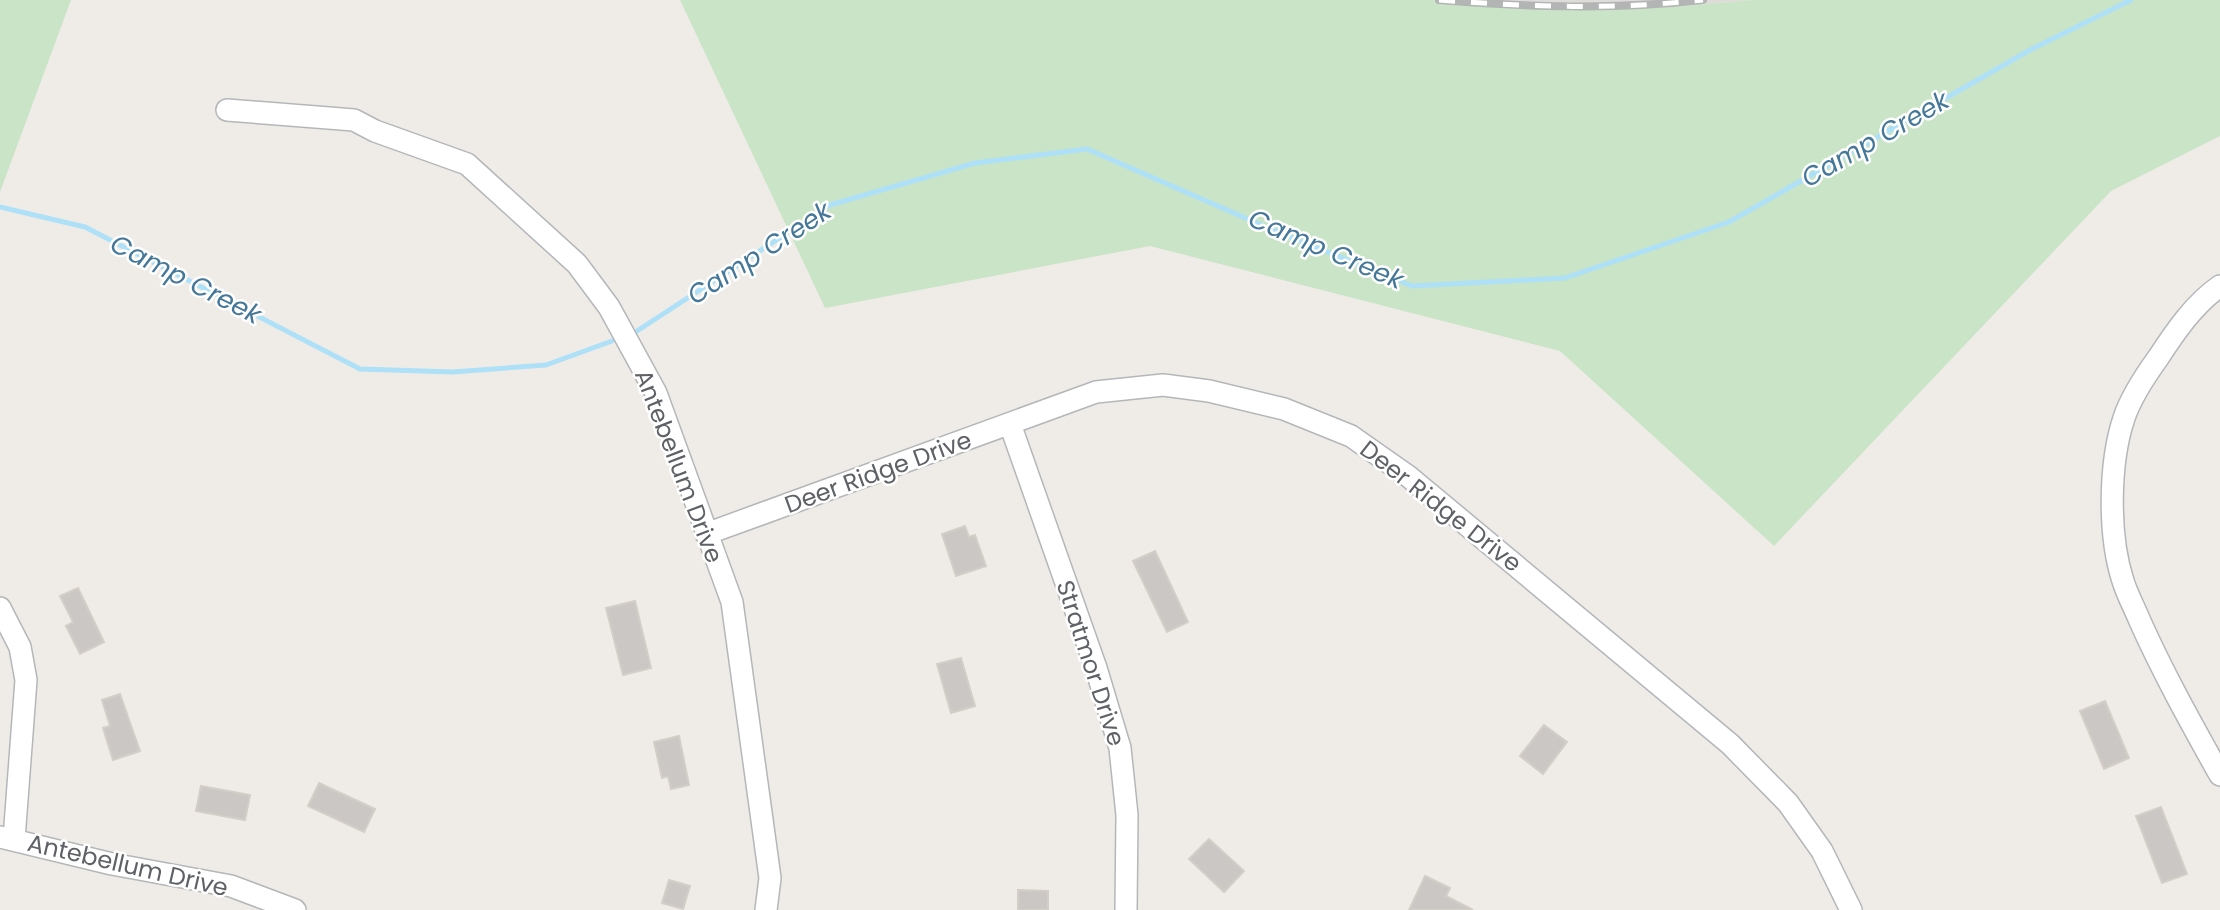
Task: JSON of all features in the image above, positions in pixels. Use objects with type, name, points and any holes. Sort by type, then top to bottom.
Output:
[{"type":"street","name":"Antebellum Drive","points":[[227,110],[354,120],[375,131],[467,164],[577,264],[609,307],[656,393],[732,602],[770,878],[766,910]]},
{"type":"street","points":[[2220,286],[2208,295],[2174,335],[2146,376],[2127,412],[2115,463],[2113,503],[2115,546],[2123,581],[2160,666],[2220,775]]},
{"type":"street","name":"Deer Ridge Drive","points":[[706,534],[1096,393],[1163,385],[1209,391],[1284,409],[1351,436],[1408,475],[1730,744],[1788,803],[1822,851],[1851,910]]},
{"type":"street","name":"Stratmor Drive","points":[[1010,424],[1096,668],[1120,748],[1127,815],[1126,910]]},
{"type":"street","points":[[0,608],[20,648],[26,680],[7,838]]},
{"type":"street","name":"Antebellum Drive","points":[[7,838],[112,864],[231,886],[295,910]]},
{"type":"shaded area","points":[[1453,0],[1754,0],[1658,8]]},
{"type":"green space","points":[[0,0],[71,0],[0,192]]},
{"type":"green space","points":[[680,0],[1453,0],[1658,8],[1754,0],[2220,0],[2220,136],[2111,191],[1774,546],[1560,351],[1150,246],[825,308]]},
{"type":"building","points":[[965,526],[969,537],[975,535],[986,566],[956,576],[942,534]]},
{"type":"building","points":[[1155,551],[1188,622],[1167,632],[1133,561]]},
{"type":"building","points":[[78,588],[104,642],[80,654],[66,626],[73,622],[60,596]]},
{"type":"building","points":[[635,601],[651,668],[623,675],[606,608]]},
{"type":"building","points":[[961,658],[975,706],[951,713],[937,664]]},
{"type":"building","points":[[120,694],[140,751],[113,760],[103,728],[110,726],[102,700]]},
{"type":"building","points":[[2105,701],[2129,758],[2104,769],[2080,711]]},
{"type":"building","points":[[1544,725],[1567,742],[1543,774],[1520,756]]},
{"type":"building","points":[[679,736],[689,785],[671,789],[668,776],[662,778],[654,742]]},
{"type":"building","points":[[319,783],[375,809],[364,832],[308,806]]},
{"type":"building","points":[[201,786],[250,795],[245,820],[196,811]]},
{"type":"building","points":[[2161,807],[2187,874],[2162,883],[2136,816]]},
{"type":"building","points":[[1209,839],[1244,871],[1224,892],[1189,859]]},
{"type":"building","points":[[1425,876],[1450,888],[1446,896],[1473,910],[1409,910]]},
{"type":"building","points":[[669,880],[690,886],[683,909],[662,903]]},
{"type":"building","points":[[1018,890],[1048,891],[1048,910],[1018,910]]},
{"type":"waterway","name":"Camp Creek","points":[[637,331],[830,205],[975,163],[1087,149],[1266,227],[1412,286],[1565,278],[1729,222],[2030,50],[2131,0]]},
{"type":"waterway","name":"Camp Creek","points":[[0,207],[85,227],[360,369],[453,372],[546,365],[612,341]]},
{"type":"railway","points":[[1439,0],[1571,6],[1703,0]]}]
